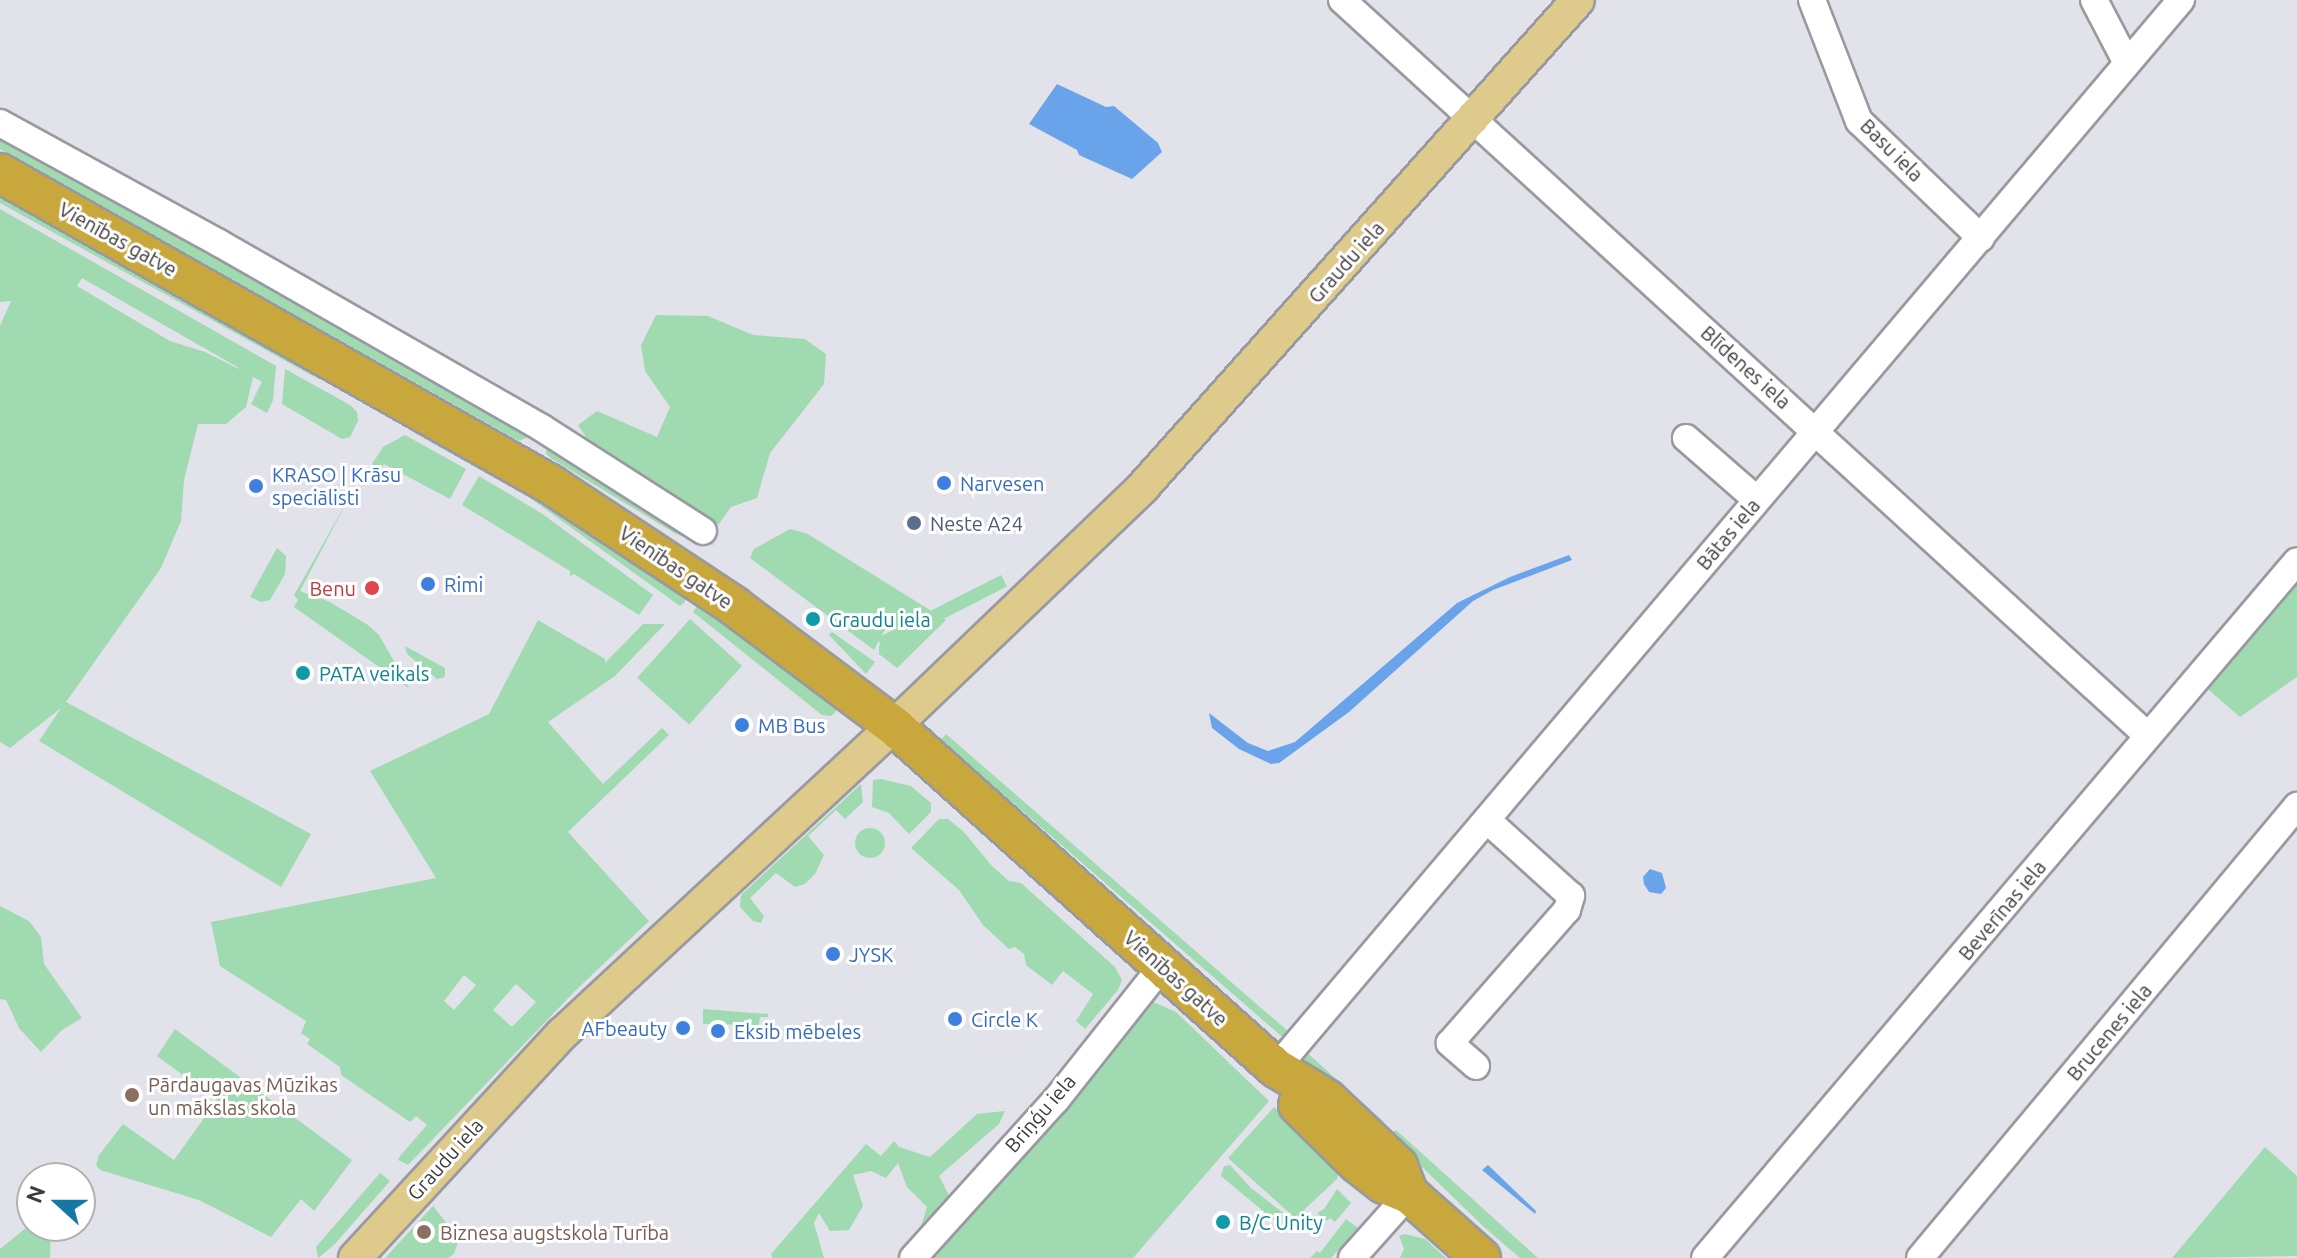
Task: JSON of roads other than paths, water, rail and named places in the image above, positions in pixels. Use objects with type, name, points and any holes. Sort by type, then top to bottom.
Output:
[{"type":"highway","name":"Vienības gatve","points":[[0,173],[521,467],[734,606],[894,726],[1276,1068],[1296,1102],[1357,1163],[1384,1184],[1409,1194],[1481,1258]]},
{"type":"main road","name":"Graudu iela","points":[[355,1258],[562,1034],[894,726],[1142,488],[1578,0]]},
{"type":"street","name":"Blīdenes iela","points":[[1342,0],[2148,736]]},
{"type":"street","name":"Basu iela","points":[[1812,0],[1859,121],[1981,238]]},
{"type":"street","points":[[2094,0],[2127,63]]},
{"type":"street","name":"Bātas iela","points":[[1276,1068],[2181,0]]},
{"type":"street","points":[[0,123],[219,243],[542,428],[703,531]]},
{"type":"street","points":[[521,467],[542,428]]},
{"type":"street","points":[[1686,438],[1756,499]]},
{"type":"street","name":"Beverīnas iela","points":[[1705,1258],[2297,561]]},
{"type":"street","name":"Brucenes iela","points":[[1920,1258],[2297,806]]},
{"type":"street","points":[[1476,1066],[1450,1043],[1567,910],[1571,896],[1487,820]]},
{"type":"street","name":"Briņģu iela","points":[[913,1258],[1056,1100],[1163,965]]},
{"type":"street","points":[[1352,1258],[1409,1194]]},
{"type":"water","points":[[1057,84],[1106,107],[1114,106],[1158,143],[1162,152],[1132,179],[1079,155],[1077,150],[1029,124]]},
{"type":"water","points":[[1569,555],[1572,560],[1493,590],[1473,601],[1349,712],[1279,763],[1271,764],[1239,749],[1212,728],[1209,713],[1248,743],[1268,751],[1295,742],[1457,603],[1510,577]]},
{"type":"water","points":[[1650,869],[1662,873],[1666,888],[1661,894],[1649,892],[1644,884],[1643,877]]},
{"type":"water","points":[[1488,1165],[1536,1211],[1535,1214],[1482,1170]]},
{"type":"place","name":"Narvesen","points":[[944,483]]},
{"type":"place","name":"KRASO | Krāsu speciālisti","points":[[256,486]]},
{"type":"place","name":"Neste A24","points":[[914,523]]},
{"type":"place","name":"Rimi","points":[[428,584]]},
{"type":"place","name":"Benu","points":[[372,588]]},
{"type":"place","name":"Graudu iela","points":[[813,619]]},
{"type":"place","name":"PATA veikals","points":[[303,673]]},
{"type":"place","name":"MB Bus","points":[[742,725]]},
{"type":"place","name":"JYSK","points":[[833,954]]},
{"type":"place","name":"Circle K","points":[[955,1019]]},
{"type":"place","name":"AFbeauty","points":[[683,1028]]},
{"type":"place","name":"Eksib mēbeles","points":[[718,1031]]},
{"type":"place","name":"Pārdaugavas Mūzikas un mākslas skola","points":[[132,1095]]},
{"type":"place","name":"B/C Unity","points":[[1223,1222]]},
{"type":"place","name":"Biznesa augstskola Turība","points":[[424,1232]]}]
